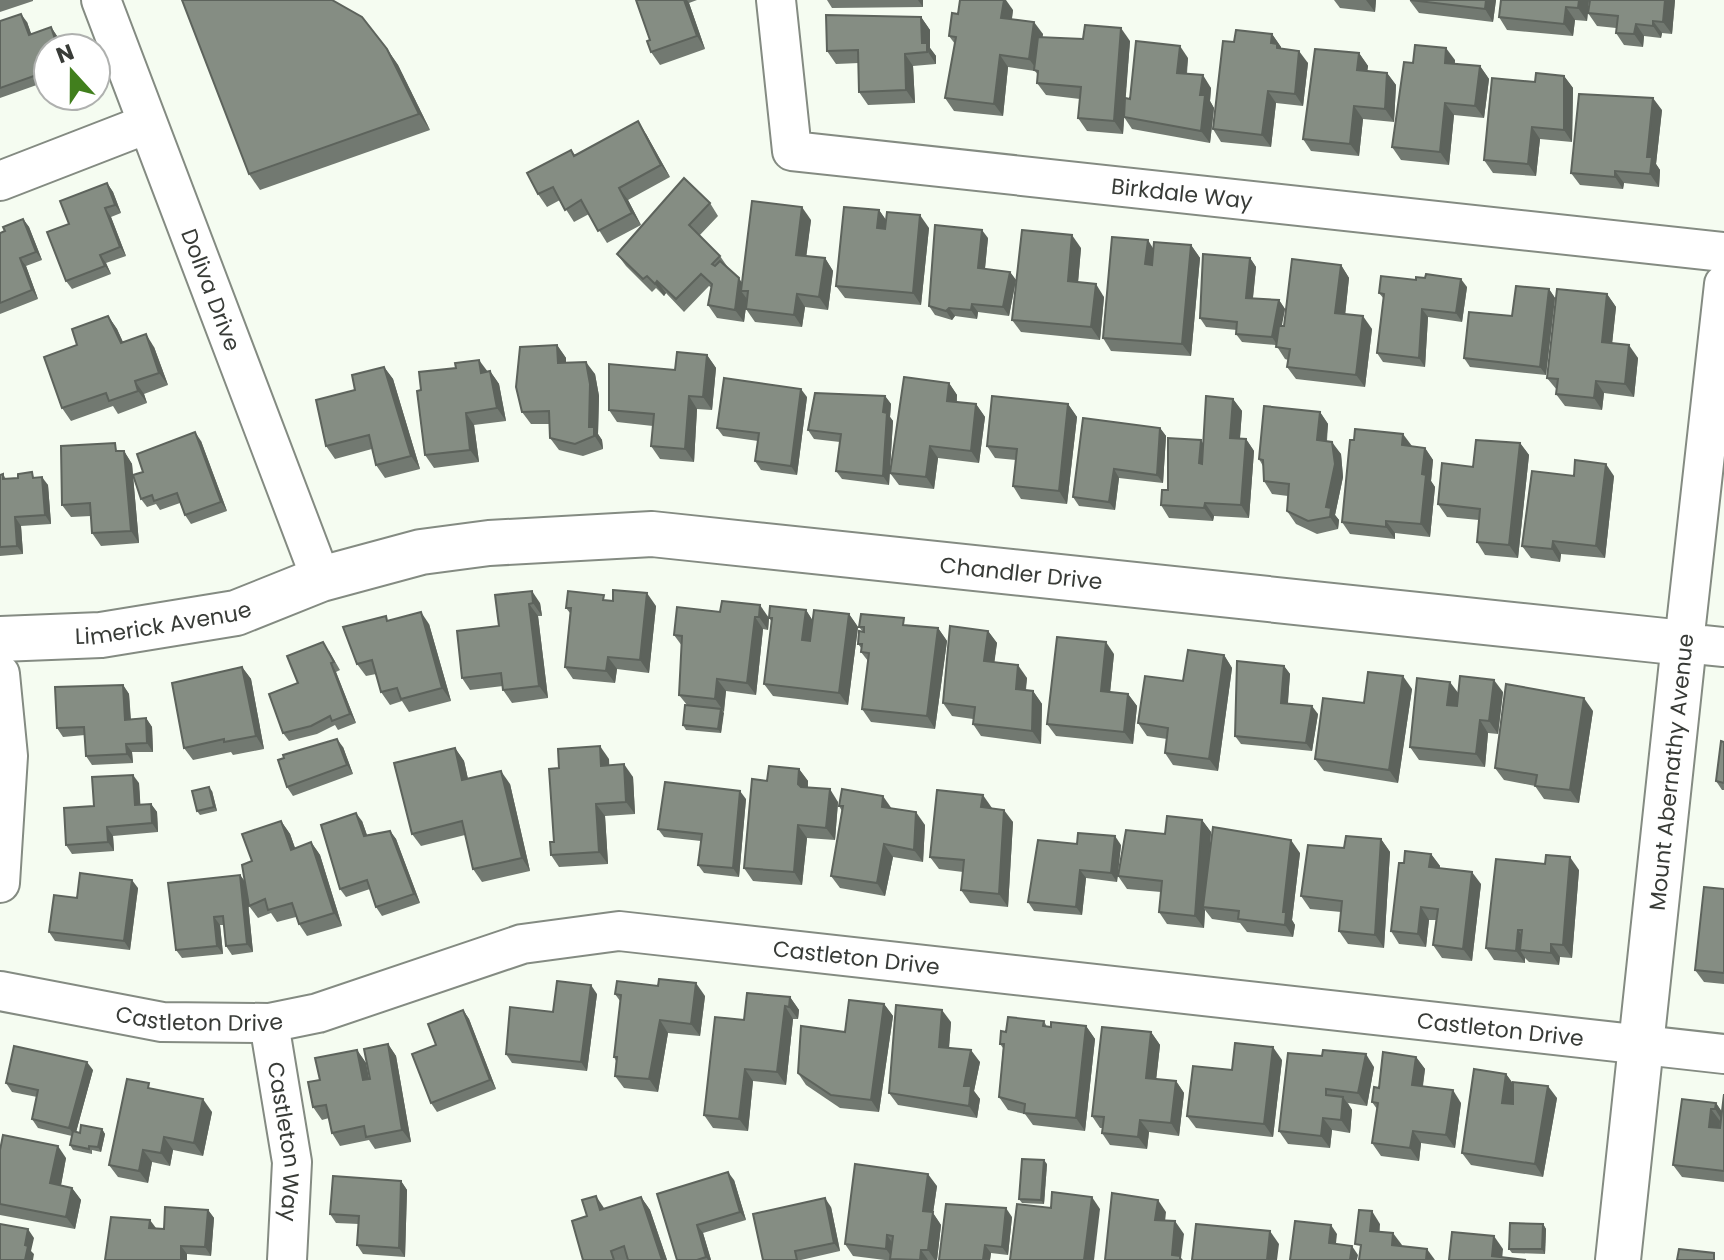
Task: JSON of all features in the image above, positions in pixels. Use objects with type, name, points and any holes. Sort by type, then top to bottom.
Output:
[{"type":"main road","name":"Chandler Drive","points":[[321,579],[421,552],[489,543],[652,534],[1704,645]]},
{"type":"main road","name":"Limerick Avenue","points":[[0,639],[101,635],[236,613],[321,579]]},
{"type":"main road","name":"Mount Abernathy Avenue","points":[[1618,1260],[1641,1045],[1704,645]]},
{"type":"street","name":"Doliva Drive","points":[[101,0],[321,579]]},
{"type":"street","name":"Birkdale Way","points":[[776,0],[792,151],[1724,252]]},
{"type":"street","points":[[0,181],[147,124]]},
{"type":"street","name":"Mount Abernathy Avenue","points":[[1704,645],[1724,284]]},
{"type":"street","points":[[0,674],[8,756],[0,883]]},
{"type":"street","name":"Castleton Drive","points":[[0,991],[162,1022],[269,1023],[318,1013],[522,944],[619,931],[1724,1054]]},
{"type":"street","name":"Castleton Way","points":[[269,1023],[292,1162],[287,1260]]},
{"type":"building","points":[[182,0],[332,0],[362,17],[387,49],[419,114],[249,174]]},
{"type":"building","points":[[636,0],[684,0],[697,36],[651,52]]},
{"type":"building","points":[[960,0],[1004,0],[1001,18],[1034,22],[1029,59],[1000,55],[994,104],[945,98],[956,37],[949,36],[952,13],[958,14]]},
{"type":"building","points":[[1410,0],[1486,0],[1485,9]]},
{"type":"building","points":[[1501,0],[1579,0],[1578,8],[1566,7],[1564,24],[1499,17]]},
{"type":"building","points":[[1590,0],[1665,0],[1663,22],[1653,21],[1653,26],[1636,24],[1634,34],[1616,33],[1618,16],[1588,13]]},
{"type":"building","points":[[21,14],[29,35],[32,34],[32,77],[0,88],[0,21]]},
{"type":"building","points":[[826,15],[921,17],[922,43],[927,43],[927,52],[905,54],[906,90],[859,92],[858,50],[827,51]]},
{"type":"building","points":[[1085,25],[1121,28],[1114,121],[1078,118],[1081,87],[1037,83],[1038,71],[1034,70],[1038,37],[1083,39]]},
{"type":"building","points":[[1236,30],[1272,34],[1271,43],[1277,44],[1277,48],[1299,51],[1295,94],[1268,91],[1262,135],[1213,129],[1223,41],[1234,42]]},
{"type":"building","points":[[1136,41],[1180,46],[1177,73],[1203,75],[1200,95],[1205,95],[1201,131],[1124,117],[1125,98],[1130,99]]},
{"type":"building","points":[[1415,45],[1446,48],[1445,63],[1480,66],[1475,106],[1445,103],[1440,152],[1392,147],[1404,62],[1413,63]]},
{"type":"building","points":[[1315,49],[1359,53],[1357,70],[1387,73],[1385,109],[1354,106],[1350,144],[1303,139]]},
{"type":"building","points":[[1536,73],[1564,76],[1564,130],[1532,127],[1528,164],[1484,160],[1492,78],[1535,82]]},
{"type":"building","points":[[1579,94],[1653,98],[1647,157],[1652,157],[1650,174],[1615,171],[1615,177],[1571,173]]},
{"type":"building","points":[[638,121],[661,165],[619,188],[632,213],[598,231],[581,200],[565,210],[553,187],[538,194],[527,173],[571,150],[574,156]]},
{"type":"building","points":[[684,178],[710,203],[689,225],[720,256],[712,264],[715,266],[720,261],[739,278],[735,310],[708,305],[712,284],[701,274],[676,299],[657,281],[655,284],[647,276],[643,279],[617,254]]},
{"type":"building","points":[[107,183],[115,205],[105,208],[120,247],[100,255],[105,266],[66,281],[47,232],[69,224],[60,201]]},
{"type":"building","points":[[752,201],[802,207],[796,255],[825,258],[819,297],[797,294],[794,315],[746,309],[748,291],[741,291]]},
{"type":"building","points":[[844,207],[879,210],[877,228],[885,229],[887,212],[920,215],[913,293],[836,286]]},
{"type":"building","points":[[23,219],[36,252],[20,258],[32,290],[0,303],[0,233],[5,231],[3,227]]},
{"type":"building","points":[[935,225],[982,230],[978,268],[1010,272],[1003,307],[972,304],[971,310],[949,308],[946,311],[929,306]]},
{"type":"building","points":[[1022,230],[1072,235],[1068,281],[1096,284],[1091,327],[1012,320]]},
{"type":"building","points":[[1112,237],[1148,240],[1145,264],[1152,265],[1154,242],[1191,245],[1182,344],[1103,338]]},
{"type":"building","points":[[1203,254],[1250,258],[1246,298],[1279,300],[1272,337],[1236,334],[1237,322],[1200,318]]},
{"type":"building","points":[[1292,259],[1341,265],[1335,313],[1363,316],[1356,375],[1287,367],[1290,349],[1276,347],[1279,326],[1284,326]]},
{"type":"building","points":[[1426,274],[1461,279],[1456,313],[1422,309],[1419,358],[1377,353],[1384,294],[1379,293],[1381,276],[1416,280],[1416,277],[1425,278]]},
{"type":"building","points":[[1516,286],[1549,289],[1540,367],[1464,358],[1469,312],[1512,316]]},
{"type":"building","points":[[1557,289],[1607,294],[1602,342],[1629,345],[1625,384],[1596,381],[1594,398],[1556,394],[1558,379],[1547,378]]},
{"type":"building","points":[[108,316],[121,343],[146,334],[159,373],[135,381],[138,391],[109,401],[106,393],[62,408],[44,357],[77,345],[72,329]]},
{"type":"building","points":[[557,345],[558,363],[586,362],[590,384],[589,427],[594,427],[594,436],[575,444],[550,438],[549,411],[522,412],[516,387],[520,347]]},
{"type":"building","points":[[677,352],[707,355],[703,397],[689,396],[685,449],[651,446],[654,414],[609,410],[609,364],[675,370]]},
{"type":"building","points":[[479,360],[481,373],[490,371],[497,408],[466,413],[470,450],[425,455],[417,391],[421,390],[419,372],[456,368],[455,363]]},
{"type":"building","points":[[384,367],[411,456],[376,465],[369,435],[326,446],[316,400],[355,390],[352,375]]},
{"type":"building","points":[[904,377],[949,383],[947,401],[976,404],[971,451],[930,446],[926,477],[890,473]]},
{"type":"building","points":[[724,378],[801,389],[791,466],[755,461],[759,433],[717,428]]},
{"type":"building","points":[[815,393],[885,396],[883,412],[887,413],[883,476],[836,471],[841,434],[808,430]]},
{"type":"building","points":[[992,396],[1068,404],[1059,491],[1013,486],[1017,449],[987,446]]},
{"type":"building","points":[[1206,396],[1233,399],[1230,438],[1246,439],[1241,505],[1205,503],[1204,508],[1161,505],[1162,490],[1168,490],[1168,438],[1201,440],[1199,463],[1202,464]]},
{"type":"building","points":[[1264,406],[1320,412],[1317,440],[1332,442],[1335,464],[1326,507],[1331,508],[1330,517],[1308,521],[1287,511],[1289,484],[1264,481],[1263,460],[1259,459]]},
{"type":"building","points":[[1083,418],[1160,428],[1157,475],[1114,469],[1109,502],[1073,497]]},
{"type":"building","points":[[1355,429],[1403,434],[1402,445],[1425,448],[1422,474],[1426,475],[1421,524],[1386,521],[1386,527],[1342,522],[1350,440],[1354,440]]},
{"type":"building","points":[[195,432],[221,502],[185,515],[177,493],[154,501],[152,495],[141,499],[133,475],[143,472],[137,454]]},
{"type":"building","points":[[1476,440],[1520,443],[1509,545],[1477,542],[1480,509],[1438,504],[1442,463],[1473,467]]},
{"type":"building","points":[[115,443],[116,451],[124,451],[131,531],[92,533],[90,503],[62,505],[61,446]]},
{"type":"building","points":[[1575,460],[1606,464],[1596,546],[1553,541],[1552,549],[1522,546],[1532,471],[1574,476]]},
{"type":"building","points":[[32,472],[33,478],[42,477],[45,515],[15,517],[17,546],[0,547],[0,475],[3,474],[3,479],[18,478],[18,474]]},
{"type":"building","points":[[613,590],[647,593],[640,660],[608,657],[606,671],[565,667],[571,608],[566,608],[568,591],[604,595],[603,600],[613,601]]},
{"type":"building","points":[[532,591],[533,603],[529,604],[539,686],[503,690],[501,673],[462,678],[457,631],[499,626],[495,595]]},
{"type":"building","points":[[722,601],[760,605],[759,617],[755,617],[747,683],[717,679],[715,699],[679,695],[682,636],[674,635],[677,607],[720,612]]},
{"type":"building","points":[[770,606],[806,610],[802,640],[810,641],[814,610],[849,614],[839,693],[764,684],[772,618],[769,618]]},
{"type":"building","points":[[421,612],[442,688],[401,699],[397,688],[381,692],[372,660],[357,664],[343,627],[386,616],[387,621]]},
{"type":"building","points":[[861,614],[904,618],[903,625],[938,628],[927,716],[862,709],[869,653],[861,652],[862,644],[858,644],[859,631],[864,632],[864,627],[859,627]]},
{"type":"building","points":[[950,626],[988,631],[984,661],[1018,665],[1016,689],[1033,691],[1032,731],[973,724],[975,707],[943,703]]},
{"type":"building","points":[[1057,637],[1106,642],[1101,691],[1128,694],[1124,732],[1047,724]]},
{"type":"building","points":[[323,642],[334,662],[331,663],[350,714],[332,721],[330,716],[311,726],[283,733],[269,694],[298,683],[287,656]]},
{"type":"building","points":[[1188,650],[1224,655],[1209,759],[1165,753],[1168,728],[1138,723],[1145,676],[1183,681]]},
{"type":"building","points":[[1237,661],[1284,666],[1281,703],[1312,706],[1306,743],[1235,736]]},
{"type":"building","points":[[242,667],[256,736],[184,748],[172,683]]},
{"type":"building","points":[[1368,672],[1403,676],[1389,770],[1315,759],[1323,698],[1364,703]]},
{"type":"building","points":[[1460,676],[1494,680],[1489,721],[1480,720],[1476,754],[1410,747],[1417,678],[1450,682],[1447,705],[1457,706]]},
{"type":"building","points":[[1506,684],[1584,698],[1570,790],[1535,786],[1537,775],[1495,768]]},
{"type":"building","points":[[123,685],[125,720],[146,718],[147,743],[126,744],[127,754],[86,756],[84,727],[57,728],[55,687]]},
{"type":"building","points":[[685,705],[721,709],[718,729],[683,725]]},
{"type":"building","points":[[337,739],[347,765],[287,787],[278,760],[284,758],[283,755]]},
{"type":"building","points":[[1721,741],[1724,742],[1724,783],[1716,781]]},
{"type":"building","points":[[600,746],[601,766],[624,764],[626,802],[596,804],[599,852],[551,855],[550,842],[554,842],[549,769],[559,768],[558,749]]},
{"type":"building","points":[[455,748],[462,780],[501,771],[522,858],[473,869],[462,821],[412,834],[394,763]]},
{"type":"building","points":[[769,766],[799,769],[798,784],[801,787],[830,789],[826,828],[798,825],[794,872],[744,868],[752,779],[767,781]]},
{"type":"building","points":[[133,775],[135,805],[151,804],[152,823],[107,827],[108,842],[66,845],[64,808],[94,806],[92,777]]},
{"type":"building","points":[[665,782],[740,791],[733,868],[698,865],[702,834],[658,829]]},
{"type":"building","points":[[209,787],[214,807],[197,811],[192,791]]},
{"type":"building","points":[[842,789],[883,796],[882,807],[916,812],[914,850],[884,844],[877,883],[831,876],[843,806],[839,806]]},
{"type":"building","points":[[937,790],[983,795],[981,807],[1004,810],[999,894],[961,890],[964,860],[930,857]]},
{"type":"building","points":[[356,813],[364,836],[390,831],[414,894],[376,907],[367,880],[340,889],[321,825]]},
{"type":"building","points":[[1167,816],[1202,820],[1195,916],[1159,912],[1162,881],[1118,876],[1126,830],[1165,834]]},
{"type":"building","points":[[281,821],[291,850],[311,842],[334,913],[299,924],[292,903],[268,910],[265,899],[249,906],[242,865],[252,861],[242,834]]},
{"type":"building","points":[[1213,827],[1291,840],[1283,912],[1286,912],[1285,925],[1238,919],[1239,911],[1203,907]]},
{"type":"building","points":[[1078,833],[1115,836],[1111,873],[1080,870],[1076,907],[1028,902],[1038,840],[1077,844]]},
{"type":"building","points":[[1346,836],[1381,839],[1375,935],[1339,931],[1342,901],[1301,896],[1308,845],[1344,848]]},
{"type":"building","points":[[1405,851],[1431,854],[1429,867],[1472,872],[1463,949],[1433,945],[1438,909],[1421,907],[1418,934],[1391,931],[1399,863],[1404,863]]},
{"type":"building","points":[[1546,855],[1570,857],[1563,945],[1551,944],[1551,953],[1520,950],[1522,930],[1518,930],[1516,951],[1486,948],[1496,859],[1545,864]]},
{"type":"building","points":[[80,873],[132,880],[124,941],[49,932],[54,895],[77,898]]},
{"type":"building","points":[[240,875],[247,944],[226,946],[223,916],[214,917],[217,946],[176,950],[168,883]]},
{"type":"building","points":[[1704,887],[1724,889],[1724,973],[1695,970]]},
{"type":"building","points":[[659,979],[696,983],[691,1024],[660,1020],[649,1079],[615,1076],[617,1057],[614,1057],[621,995],[615,994],[617,981],[658,986]]},
{"type":"building","points":[[557,981],[591,985],[581,1062],[506,1054],[510,1007],[553,1012]]},
{"type":"building","points":[[747,993],[790,997],[789,1007],[785,1006],[777,1072],[745,1069],[739,1119],[704,1115],[715,1017],[744,1020]]},
{"type":"building","points":[[849,1000],[884,1004],[871,1100],[831,1095],[798,1073],[801,1026],[845,1032]]},
{"type":"building","points":[[896,1005],[942,1010],[939,1047],[971,1050],[964,1086],[971,1086],[969,1106],[889,1093]]},
{"type":"building","points":[[463,1010],[490,1080],[431,1103],[412,1054],[436,1045],[428,1024]]},
{"type":"building","points":[[1008,1017],[1044,1021],[1043,1026],[1051,1027],[1051,1022],[1086,1026],[1076,1118],[1024,1113],[1025,1104],[999,1097],[1004,1044],[1000,1044],[1001,1031],[1006,1032]]},
{"type":"building","points":[[1102,1027],[1151,1032],[1146,1078],[1176,1081],[1171,1123],[1140,1120],[1138,1137],[1102,1133],[1104,1117],[1092,1116]]},
{"type":"building","points":[[1235,1043],[1273,1047],[1264,1124],[1187,1116],[1193,1066],[1232,1070]]},
{"type":"building","points":[[388,1044],[402,1130],[366,1137],[364,1126],[332,1133],[326,1105],[313,1107],[308,1082],[320,1080],[315,1058],[357,1050],[363,1080],[370,1079],[364,1049]]},
{"type":"building","points":[[14,1046],[87,1062],[69,1128],[32,1119],[38,1090],[6,1083]]},
{"type":"building","points":[[1323,1050],[1366,1054],[1358,1093],[1326,1089],[1326,1095],[1343,1097],[1341,1120],[1323,1118],[1321,1136],[1279,1131],[1288,1053],[1322,1056]]},
{"type":"building","points":[[1383,1052],[1416,1057],[1412,1085],[1453,1090],[1446,1135],[1413,1131],[1410,1148],[1372,1143],[1378,1103],[1372,1102],[1374,1087],[1379,1088]]},
{"type":"building","points":[[1474,1069],[1506,1074],[1502,1103],[1513,1104],[1513,1082],[1548,1086],[1535,1164],[1462,1153]]},
{"type":"building","points":[[127,1079],[149,1083],[148,1088],[203,1099],[194,1143],[164,1137],[161,1153],[143,1150],[139,1171],[109,1165]]},
{"type":"building","points":[[1724,1094],[1724,1171],[1673,1165],[1682,1099],[1716,1103],[1715,1109],[1711,1109],[1709,1127],[1720,1128]]},
{"type":"building","points":[[81,1125],[102,1129],[98,1147],[89,1146],[89,1149],[70,1145],[73,1131],[80,1133]]},
{"type":"building","points":[[3,1135],[58,1146],[50,1183],[72,1188],[66,1217],[0,1204]]},
{"type":"building","points":[[1022,1159],[1044,1160],[1041,1200],[1019,1199]]},
{"type":"building","points":[[855,1164],[928,1174],[923,1211],[933,1212],[928,1250],[921,1250],[920,1260],[890,1259],[893,1236],[887,1235],[886,1249],[845,1244]]},
{"type":"building","points":[[728,1172],[740,1212],[697,1225],[706,1257],[677,1260],[657,1194]]},
{"type":"building","points":[[333,1176],[401,1181],[399,1248],[357,1245],[359,1216],[330,1214]]},
{"type":"building","points":[[1052,1192],[1092,1197],[1084,1260],[1010,1260],[1017,1204],[1051,1208]]},
{"type":"building","points":[[1112,1193],[1158,1200],[1155,1220],[1175,1221],[1172,1255],[1180,1256],[1180,1260],[1105,1260]]},
{"type":"building","points":[[596,1196],[600,1210],[641,1197],[662,1260],[628,1260],[624,1246],[611,1251],[614,1260],[583,1260],[572,1221],[587,1216],[582,1200]]},
{"type":"building","points":[[825,1198],[834,1243],[795,1251],[797,1260],[763,1260],[753,1214]]},
{"type":"building","points":[[946,1204],[1006,1208],[1002,1247],[985,1245],[983,1260],[939,1260]]},
{"type":"building","points":[[165,1207],[208,1210],[205,1247],[181,1246],[181,1260],[105,1260],[111,1217],[150,1220],[149,1228],[164,1229]]},
{"type":"building","points":[[1359,1210],[1372,1211],[1370,1231],[1393,1233],[1392,1245],[1427,1249],[1426,1260],[1359,1260],[1361,1245],[1355,1244]]},
{"type":"building","points":[[1295,1221],[1331,1225],[1329,1243],[1352,1246],[1350,1260],[1290,1260]]},
{"type":"building","points":[[1510,1223],[1543,1224],[1542,1249],[1509,1249]]},
{"type":"building","points":[[0,1224],[28,1229],[25,1260],[0,1260]]},
{"type":"building","points":[[1196,1224],[1270,1231],[1267,1260],[1192,1260]]},
{"type":"building","points":[[1452,1232],[1494,1236],[1492,1256],[1526,1260],[1449,1260]]},
{"type":"building","points":[[1679,1249],[1714,1253],[1714,1260],[1677,1260]]}]
